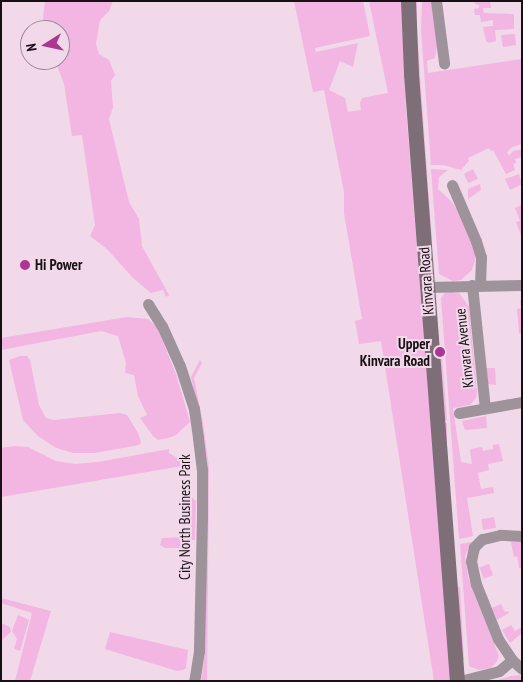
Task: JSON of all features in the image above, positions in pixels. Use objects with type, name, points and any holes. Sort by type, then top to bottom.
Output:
[{"type":"street","name":"Kinvara Road","points":[[408,1],[410,66],[459,681]]},
{"type":"street","points":[[436,1],[444,63]]},
{"type":"street","name":"Kinvara Avenue","points":[[452,185],[481,256],[476,285],[485,408]]},
{"type":"street","name":"Kinvara Avenue","points":[[427,287],[522,285]]},
{"type":"street","name":"City North Business Park","points":[[148,304],[162,326],[180,366],[194,409],[202,470],[199,652],[194,681]]},
{"type":"street","name":"Kinvara Avenue","points":[[459,413],[522,402]]},
{"type":"street","points":[[522,536],[500,535],[482,539],[471,554],[472,570],[498,639],[512,660],[522,669]]},
{"type":"street","points":[[459,681],[499,671],[512,660]]},
{"type":"shaded area","points":[[45,1],[113,1],[109,11],[100,20],[96,44],[99,54],[109,60],[115,75],[111,81],[113,107],[109,119],[129,202],[139,219],[142,246],[169,295],[166,297],[163,290],[151,293],[133,278],[107,249],[90,236],[95,225],[82,135],[72,136],[64,84],[59,70],[70,70],[70,20],[44,20]]},
{"type":"shaded area","points":[[294,1],[363,1],[370,36],[315,48],[316,52],[358,43],[353,67],[340,61],[329,90],[345,98],[348,112],[361,110],[360,103],[362,98],[388,93],[369,1],[401,1],[406,109],[451,681],[434,681],[381,341],[359,344],[355,321],[362,319],[344,213],[344,192],[324,90],[313,92]]},
{"type":"shaded area","points":[[415,1],[417,1],[417,32],[434,268],[417,76]]},
{"type":"shaded area","points":[[422,1],[431,1],[437,47],[435,58],[427,61],[428,73],[522,59],[522,144],[512,147],[507,152],[509,156],[513,151],[522,149],[522,157],[515,159],[516,163],[513,164],[515,170],[506,174],[493,150],[491,151],[489,148],[468,158],[469,161],[461,170],[443,165],[431,165],[421,29]]},
{"type":"shaded area","points":[[474,1],[490,1],[491,8],[483,8],[484,13],[514,14],[514,29],[495,30],[496,41],[489,43],[486,41],[483,27],[493,26],[493,20],[481,22],[480,15],[475,15],[474,9],[479,8],[479,5],[475,4]]},
{"type":"shaded area","points":[[515,34],[516,45],[503,47],[501,35]]},
{"type":"shaded area","points":[[431,169],[448,170],[439,177],[438,189],[451,201],[459,213],[475,252],[472,270],[461,280],[453,281],[439,274]]},
{"type":"shaded area","points":[[473,169],[478,179],[468,183],[464,174]]},
{"type":"shaded area","points":[[519,174],[522,184],[510,190],[505,179]]},
{"type":"shaded area","points":[[480,184],[481,190],[468,199],[468,189]]},
{"type":"shaded area","points":[[521,205],[522,238],[516,222],[520,221],[515,208]]},
{"type":"shaded area","points":[[445,293],[460,294],[469,307],[477,392],[476,398],[470,405],[453,408],[461,462],[472,464],[471,449],[482,447],[483,451],[493,449],[493,445],[499,444],[503,461],[488,464],[489,470],[478,473],[481,489],[493,487],[494,493],[467,498],[473,536],[459,539],[441,298]]},
{"type":"shaded area","points":[[520,300],[522,300],[522,334],[519,333],[517,309],[521,308]]},
{"type":"shaded area","points":[[127,317],[148,319],[157,327],[176,374],[190,422],[176,435],[158,440],[140,418],[147,415],[138,396],[134,375],[125,373],[126,363],[118,336],[101,331],[1,350],[1,338]]},
{"type":"shaded area","points":[[20,356],[27,356],[30,360],[39,405],[46,418],[54,420],[120,413],[127,415],[138,433],[141,442],[139,445],[95,453],[73,453],[56,448],[38,436],[23,420],[9,360]]},
{"type":"shaded area","points":[[442,358],[447,420],[444,420],[440,359]]},
{"type":"shaded area","points":[[200,360],[202,363],[194,378],[209,468],[207,681],[201,681],[205,653],[207,468],[201,423],[191,377]]},
{"type":"shaded area","points":[[486,368],[495,368],[496,385],[488,384]]},
{"type":"shaded area","points":[[486,416],[487,428],[465,430],[462,421]]},
{"type":"shaded area","points":[[444,423],[447,423],[447,582],[444,582]]},
{"type":"shaded area","points":[[14,446],[28,447],[56,461],[75,464],[98,462],[169,449],[169,453],[181,460],[182,466],[1,497],[1,448]]},
{"type":"shaded area","points":[[189,495],[196,501],[195,540],[190,540],[192,535],[189,513],[187,512],[192,510]]},
{"type":"shaded area","points":[[494,517],[496,528],[483,530],[481,519]]},
{"type":"shaded area","points":[[185,537],[185,548],[165,548],[160,545],[162,538]]},
{"type":"shaded area","points":[[472,542],[465,556],[468,577],[499,656],[496,663],[490,668],[479,670],[469,666],[460,544]]},
{"type":"shaded area","points":[[511,542],[522,542],[522,567],[519,568],[517,556],[514,557]]},
{"type":"shaded area","points":[[489,564],[493,575],[484,579],[480,567]]},
{"type":"shaded area","points":[[457,587],[460,587],[464,660],[463,660]]},
{"type":"shaded area","points":[[1,598],[51,611],[30,681],[15,681],[32,613],[1,603]]},
{"type":"shaded area","points":[[501,604],[505,612],[508,611],[509,613],[497,620],[492,608]]},
{"type":"shaded area","points":[[18,615],[29,620],[20,651],[14,649],[17,639],[12,631]]},
{"type":"shaded area","points":[[1,623],[10,627],[11,632],[2,640]]},
{"type":"shaded area","points":[[511,625],[515,631],[522,627],[522,633],[510,643],[502,630]]},
{"type":"shaded area","points":[[110,632],[188,650],[186,668],[177,671],[105,649]]},
{"type":"shaded area","points":[[520,675],[522,681],[494,681]]},
{"type":"place","name":"Hi Power","points":[[25,265]]},
{"type":"place","name":"Upper Kinvara Road","points":[[440,352]]}]
